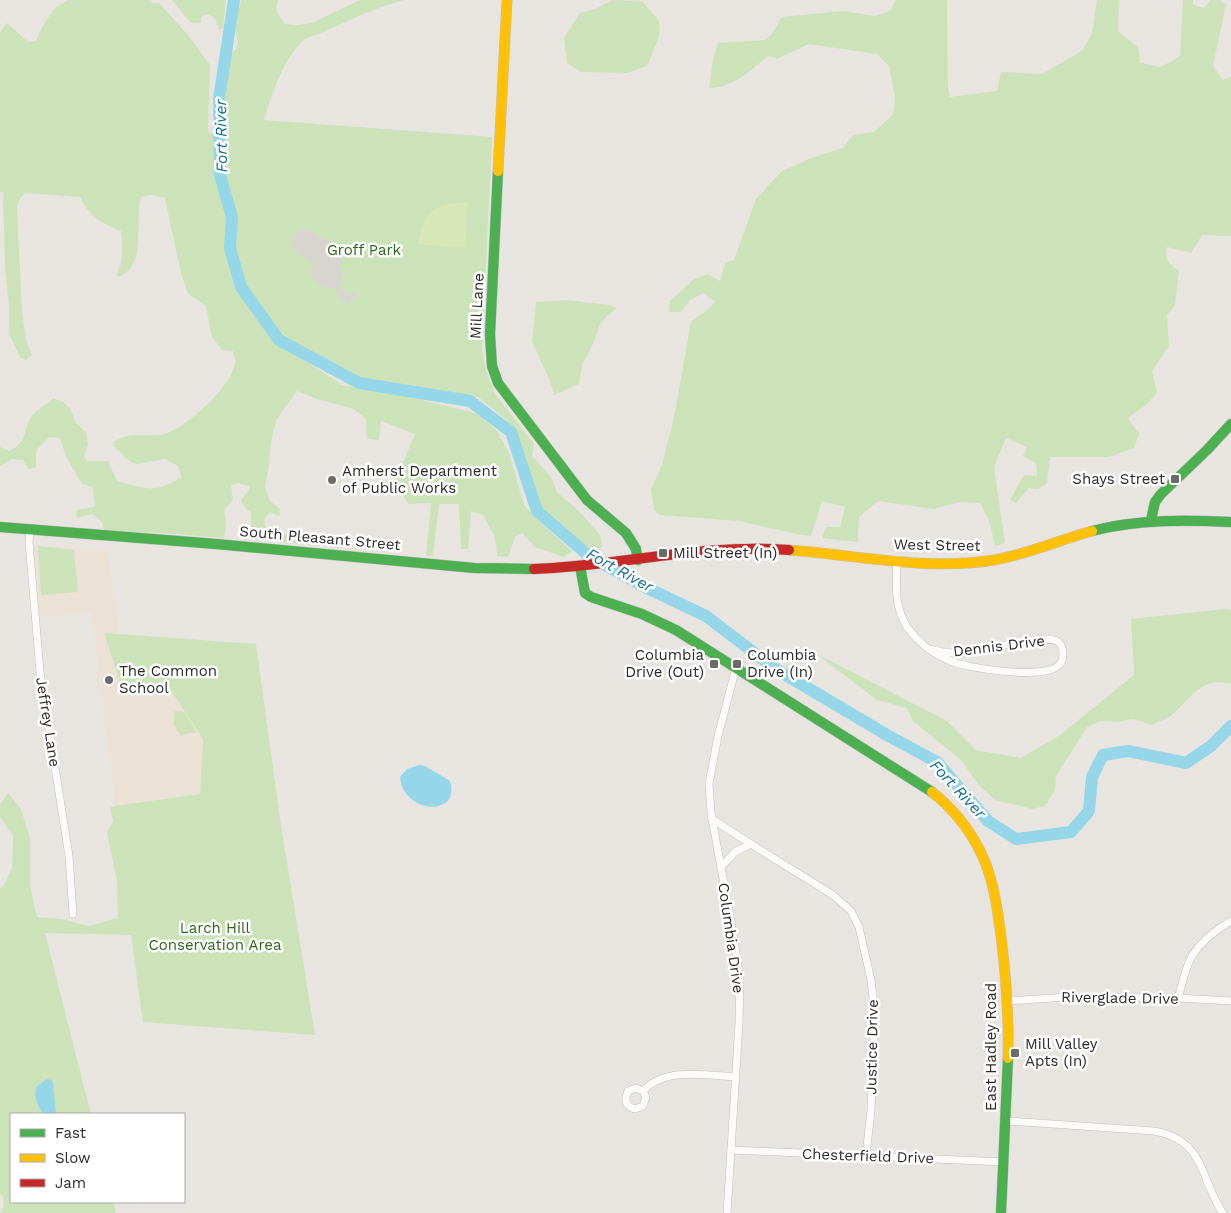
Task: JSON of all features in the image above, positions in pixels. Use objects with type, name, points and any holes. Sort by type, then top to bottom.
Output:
[{"type":"street","name":"Mill Lane","points":[[507,0],[490,334],[493,373],[505,394],[587,500],[594,508],[629,534],[635,546],[638,560]]},
{"type":"street","points":[[1151,520],[1156,502],[1161,494],[1202,456],[1231,424]]},
{"type":"street","name":"West Street","points":[[638,560],[737,550],[778,549],[954,564],[991,561],[1021,554],[1101,529],[1151,520],[1231,522]]},
{"type":"street","name":"South Pleasant Street","points":[[0,527],[485,568],[526,569],[638,560]]},
{"type":"street","name":"Jeffrey Lane","points":[[30,529],[29,542],[40,672],[69,856],[73,914]]},
{"type":"street","name":"Dennis Drive","points":[[897,560],[897,596],[901,616],[913,635],[929,649],[943,658],[957,664],[1009,672],[1054,669],[1060,664],[1063,656],[1060,644],[1048,639],[963,653],[947,653],[929,649]]},
{"type":"street","name":"East Hadley Road","points":[[585,565],[582,584],[588,596],[642,614],[667,625],[919,782],[936,795],[954,813],[968,832],[980,851],[990,880],[1002,937],[1008,1000],[1010,1052],[1001,1213]]},
{"type":"street","name":"Columbia Drive","points":[[727,1213],[740,1017],[740,980],[712,819],[709,791],[722,718],[736,668]]},
{"type":"street","name":"Justice Drive","points":[[712,819],[833,895],[851,911],[859,927],[871,980],[875,1010],[871,1110],[866,1156]]},
{"type":"street","points":[[721,867],[735,852],[751,844]]},
{"type":"street","points":[[1178,998],[1192,957],[1222,926],[1231,921]]},
{"type":"street","name":"Riverglade Drive","points":[[1008,1000],[1061,997],[1178,998],[1231,1001]]},
{"type":"street","points":[[643,1091],[657,1081],[674,1076],[735,1077]]},
{"type":"street","points":[[1006,1121],[1154,1131],[1171,1135],[1190,1148],[1199,1160],[1215,1199],[1223,1213]]},
{"type":"street","name":"Chesterfield Drive","points":[[731,1150],[1004,1162]]},
{"type":"shaded area","points":[[301,230],[310,230],[319,237],[333,242],[343,255],[340,264],[340,270],[343,272],[340,287],[348,295],[354,291],[357,293],[347,306],[345,301],[338,297],[335,289],[321,286],[314,280],[311,273],[313,265],[311,261],[302,257],[295,250],[292,245],[293,236]]},
{"type":"shaded area","name":"The Common School","points":[[34,545],[108,551],[119,633],[104,633],[122,687],[170,689],[203,739],[200,794],[115,806],[92,612],[39,617]]},
{"type":"green space","name":"Groff Park","points":[[68,0],[151,0],[152,3],[159,3],[188,35],[210,65],[208,132],[217,135],[218,116],[224,116],[224,91],[230,54],[238,44],[236,25],[241,0],[278,0],[276,11],[285,24],[297,25],[312,23],[360,0],[404,0],[372,11],[303,41],[284,67],[264,120],[492,137],[482,350],[486,370],[494,389],[493,391],[534,444],[532,456],[551,477],[557,492],[580,512],[600,535],[602,547],[595,552],[539,510],[525,465],[508,421],[478,397],[443,403],[443,398],[382,389],[347,381],[312,363],[281,341],[280,344],[342,385],[394,393],[479,414],[497,431],[509,453],[524,505],[572,551],[564,557],[535,547],[522,533],[515,537],[508,557],[497,556],[495,537],[483,515],[471,511],[468,549],[461,549],[459,504],[439,504],[433,555],[426,556],[431,503],[409,504],[394,484],[415,434],[381,421],[379,440],[367,439],[366,419],[354,409],[317,399],[297,391],[276,420],[271,442],[265,486],[270,501],[280,509],[279,516],[270,512],[264,519],[266,532],[344,540],[343,548],[251,539],[251,512],[245,508],[241,500],[249,490],[249,486],[238,483],[231,485],[233,500],[224,510],[226,524],[224,538],[104,531],[103,523],[93,514],[76,518],[77,510],[95,507],[93,487],[82,484],[66,457],[60,438],[49,437],[36,450],[36,467],[29,469],[23,460],[12,459],[0,466],[0,447],[9,451],[15,448],[22,440],[32,416],[53,398],[63,402],[70,408],[76,423],[86,432],[88,445],[84,456],[87,461],[108,461],[117,481],[143,488],[164,486],[182,477],[178,466],[165,459],[137,464],[130,462],[114,446],[114,442],[126,436],[160,435],[176,429],[197,414],[218,393],[226,383],[235,362],[233,351],[222,350],[212,337],[206,306],[188,294],[180,270],[165,198],[150,195],[141,197],[139,205],[138,244],[134,262],[129,270],[120,277],[116,275],[122,259],[121,231],[108,226],[92,214],[80,197],[26,193],[20,198],[17,206],[22,313],[27,344],[32,355],[26,360],[20,357],[9,334],[3,192],[0,192],[0,33],[7,23],[28,42],[36,41],[42,27],[54,9]]},
{"type":"green space","points":[[172,0],[226,0],[223,28],[219,30],[215,18],[207,14],[201,17],[201,23],[191,23]]},
{"type":"green space","points":[[613,0],[642,1],[659,21],[659,37],[647,66],[627,73],[581,72],[567,63],[564,38],[580,13],[595,9]]},
{"type":"green space","points":[[896,0],[947,0],[948,89],[950,97],[997,91],[1001,72],[1042,74],[1082,51],[1092,33],[1097,0],[1119,0],[1118,31],[1138,47],[1140,63],[1161,67],[1180,56],[1183,0],[1193,0],[1193,5],[1204,8],[1211,0],[1219,0],[1226,4],[1213,66],[1223,80],[1231,77],[1231,236],[1202,235],[1191,253],[1167,247],[1166,255],[1168,261],[1179,271],[1175,305],[1167,315],[1169,346],[1152,371],[1157,393],[1146,405],[1128,418],[1139,434],[1134,448],[1109,457],[1050,457],[1047,483],[1038,489],[1029,488],[1016,503],[1010,500],[1024,475],[1037,476],[1036,463],[1023,456],[1027,447],[1006,438],[994,467],[1005,543],[995,546],[989,520],[980,503],[960,502],[934,509],[878,501],[859,517],[858,542],[822,538],[826,527],[840,527],[845,507],[822,501],[811,536],[739,521],[660,515],[654,510],[651,489],[662,465],[674,418],[691,321],[704,313],[715,302],[704,293],[690,300],[681,312],[669,312],[670,301],[694,279],[708,274],[720,281],[725,263],[734,260],[756,199],[782,171],[809,159],[843,148],[853,135],[874,132],[893,115],[895,98],[889,66],[877,54],[809,44],[777,59],[768,56],[748,73],[733,82],[709,88],[713,60],[718,43],[765,40],[772,34],[782,17],[843,11],[875,16],[890,11]]},
{"type":"green space","points":[[468,202],[465,248],[418,244],[424,223],[433,211],[447,204]]},
{"type":"green space","points":[[566,300],[609,305],[616,308],[601,322],[593,344],[582,365],[579,384],[554,395],[550,381],[532,341],[536,302]]},
{"type":"green space","points":[[38,546],[74,550],[78,592],[41,595]]},
{"type":"green space","points":[[1225,609],[1231,610],[1231,684],[1221,682],[1205,685],[1172,715],[1152,725],[1132,719],[1118,722],[1100,721],[1087,727],[1056,776],[1055,790],[1045,806],[1032,809],[995,800],[978,784],[961,760],[913,721],[907,708],[877,700],[817,654],[947,721],[976,750],[1021,758],[1060,735],[1134,675],[1131,619]]},
{"type":"green space","name":"Larch Hill Conservation Area","points":[[104,633],[256,644],[280,819],[315,1035],[143,1022],[131,935],[45,933],[91,1113],[10,1113],[10,1203],[113,1203],[116,1213],[0,1213],[4,1206],[3,1197],[0,1194],[0,889],[3,887],[12,868],[13,835],[0,817],[0,805],[8,793],[21,809],[30,839],[30,886],[37,917],[62,919],[89,926],[118,918],[117,881],[107,832],[113,822],[110,806],[115,807],[200,794],[203,739],[170,689],[122,687]]},
{"type":"green space","points":[[174,711],[184,712],[197,732],[180,735],[174,725]]},
{"type":"water","points":[[419,765],[425,766],[450,781],[451,793],[447,801],[440,806],[430,807],[420,804],[403,789],[400,777],[407,769]]},
{"type":"water","points":[[47,1079],[51,1080],[53,1083],[56,1113],[43,1113],[39,1108],[35,1093],[37,1086]]},
{"type":"waterway","name":"Fort River","points":[[234,0],[219,99],[220,175],[232,217],[230,248],[241,287],[279,340],[359,383],[470,401],[511,432],[537,511],[589,556],[645,587],[706,616],[774,668],[887,735],[937,762],[988,821],[1016,839],[1071,832],[1089,811],[1092,777],[1103,755],[1128,751],[1186,763],[1211,746],[1231,726]]},
{"type":"traffic: fast","points":[[498,171],[490,334],[492,366],[498,383],[587,500],[626,533],[636,549],[638,560]]},
{"type":"traffic: fast","points":[[1151,520],[1155,502],[1161,494],[1231,424]]},
{"type":"traffic: fast","points":[[1092,531],[1144,522],[1231,522]]},
{"type":"traffic: fast","points":[[0,527],[216,544],[474,568],[534,569]]},
{"type":"traffic: fast","points":[[580,566],[585,593],[591,597],[642,614],[676,630],[932,792]]},
{"type":"traffic: fast","points":[[1001,1213],[1008,1058]]},
{"type":"traffic: slow","points":[[498,171],[507,0]]},
{"type":"traffic: slow","points":[[789,550],[917,563],[968,563],[994,560],[1019,554],[1092,531]]},
{"type":"traffic: slow","points":[[932,792],[964,824],[983,857],[991,879],[998,913],[1004,966],[1008,1012],[1008,1058]]},
{"type":"traffic: jam","points":[[534,569],[598,564],[693,552],[757,549],[789,550]]},
{"type":"place","name":"Shays Street","points":[[1175,479]]},
{"type":"place","name":"Amherst Department of Public Works","points":[[332,480]]},
{"type":"place","name":"Mill Street (In)","points":[[663,553]]},
{"type":"place","name":"Columbia Drive (Out)","points":[[714,664]]},
{"type":"place","name":"Columbia Drive (In)","points":[[737,664]]},
{"type":"place","name":"The Common School","points":[[109,680]]},
{"type":"place","name":"Mill Valley Apts (In)","points":[[1015,1053]]}]
